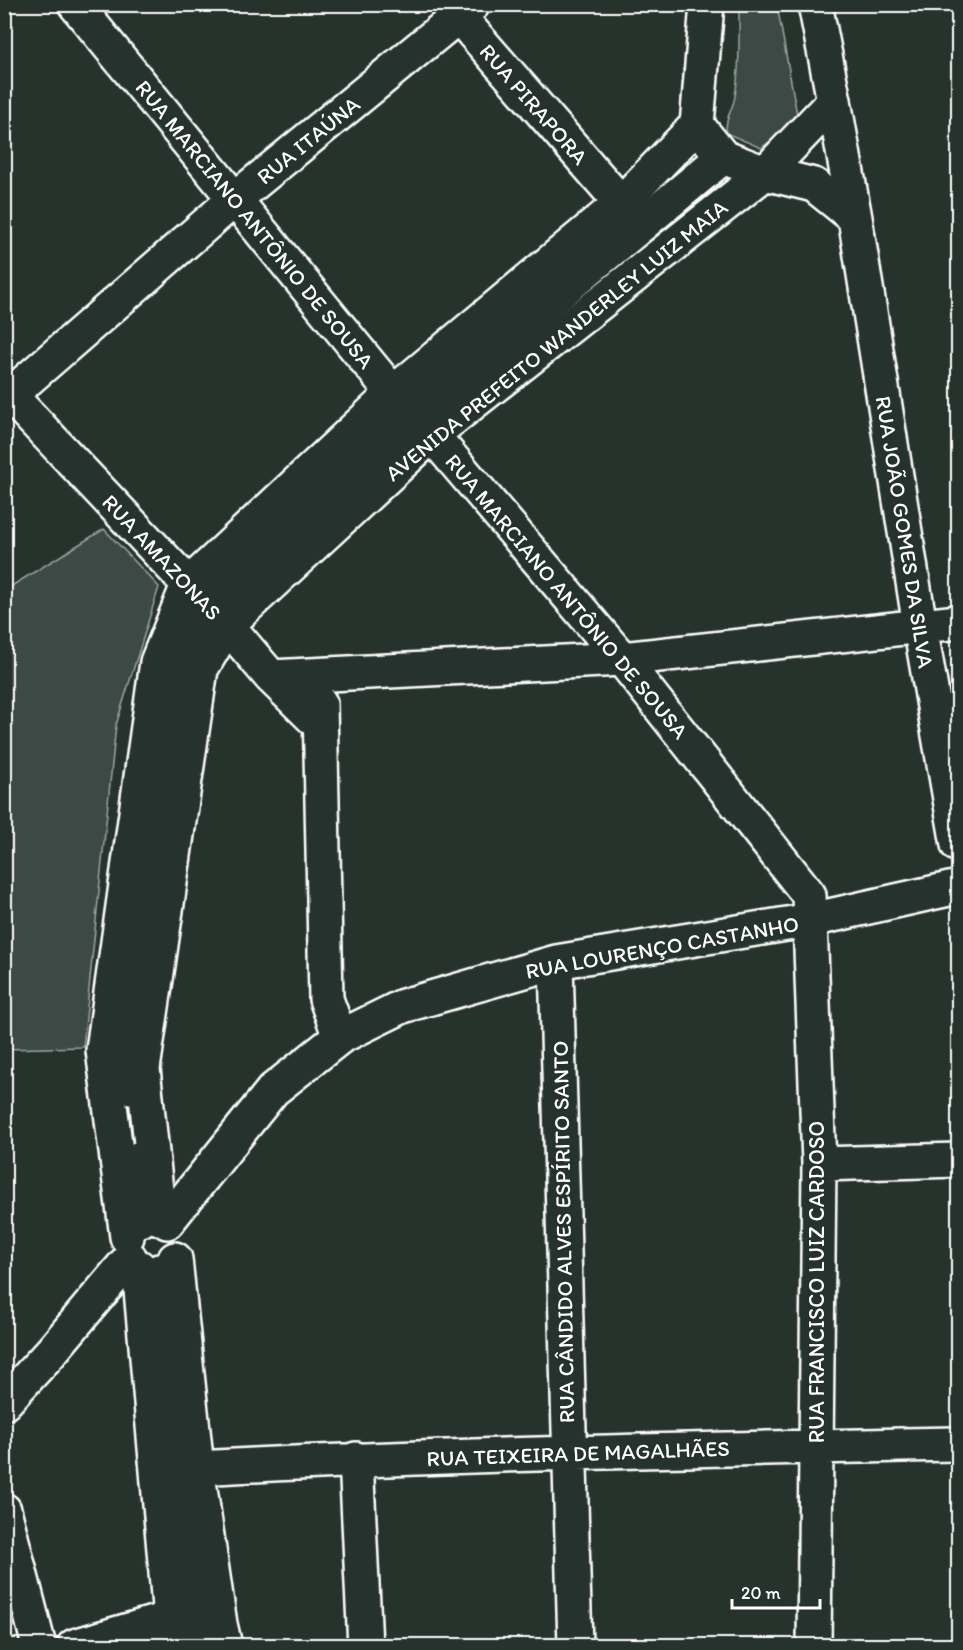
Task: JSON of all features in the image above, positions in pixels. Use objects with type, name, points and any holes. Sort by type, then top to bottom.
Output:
[{"type":"street","name":"RUA MARCIANO ANTÔNIO DE SOUSA","points":[[75,4],[413,415],[622,659],[809,895],[811,920]]},
{"type":"street","points":[[707,4],[697,125],[723,157],[765,173],[814,185],[855,218]]},
{"type":"street","points":[[815,4],[834,101]]},
{"type":"street","name":"RUA ITAÚNA","points":[[7,392],[459,9]]},
{"type":"street","name":"RUA PIRAPORA","points":[[459,9],[621,203]]},
{"type":"street","name":"AVENIDA PREFEITO WANDERLEY LUIZ MAIA","points":[[197,593],[413,415],[765,173],[834,101]]},
{"type":"street","name":"RUA JOÃO GOMES DA SILVA","points":[[834,101],[958,845]]},
{"type":"street","name":"AVENIDA PREFEITO WANDERLEY LUIZ MAIA","points":[[174,1632],[150,1244],[143,1069],[201,669],[227,625],[413,415],[697,125]]},
{"type":"street","points":[[413,415],[723,157]]},
{"type":"street","name":"RUA AMAZONAS","points":[[7,392],[227,625],[271,677],[320,725]]},
{"type":"street","points":[[197,593],[176,668],[149,831],[128,1065],[194,1625],[200,1646]]},
{"type":"street","points":[[271,677],[622,659],[958,622]]},
{"type":"street","points":[[319,674],[326,999],[340,1037]]},
{"type":"street","name":"RUA LOURENÇO CASTANHO","points":[[4,1403],[150,1244],[273,1090],[340,1037],[404,1006],[556,962],[811,920],[958,887]]},
{"type":"street","name":"RUA FRANCISCO LUIZ CARDOSO","points":[[811,920],[819,1164],[814,1646]]},
{"type":"street","name":"RUA CÂNDIDO ALVES ESPÍRITO SANTO","points":[[556,962],[575,1646]]},
{"type":"street","points":[[819,1164],[958,1160]]},
{"type":"street","name":"AVENIDA PREFEITO WANDERLEY LUIZ MAIA","points":[[150,1244],[197,1468],[225,1646]]},
{"type":"street","name":"RUA TEIXEIRA DE MAGALHÃES","points":[[197,1468],[356,1459],[568,1452],[958,1443]]},
{"type":"street","points":[[356,1459],[365,1646]]},
{"type":"street","points":[[4,1510],[39,1646]]},
{"type":"street","points":[[74,1646],[174,1632]]},
{"type":"shaded area","points":[[740,4],[777,5],[798,120],[761,148],[726,133],[737,85]]},
{"type":"shaded area","points":[[104,529],[159,587],[116,725],[83,1047],[5,1049],[5,590]]}]
